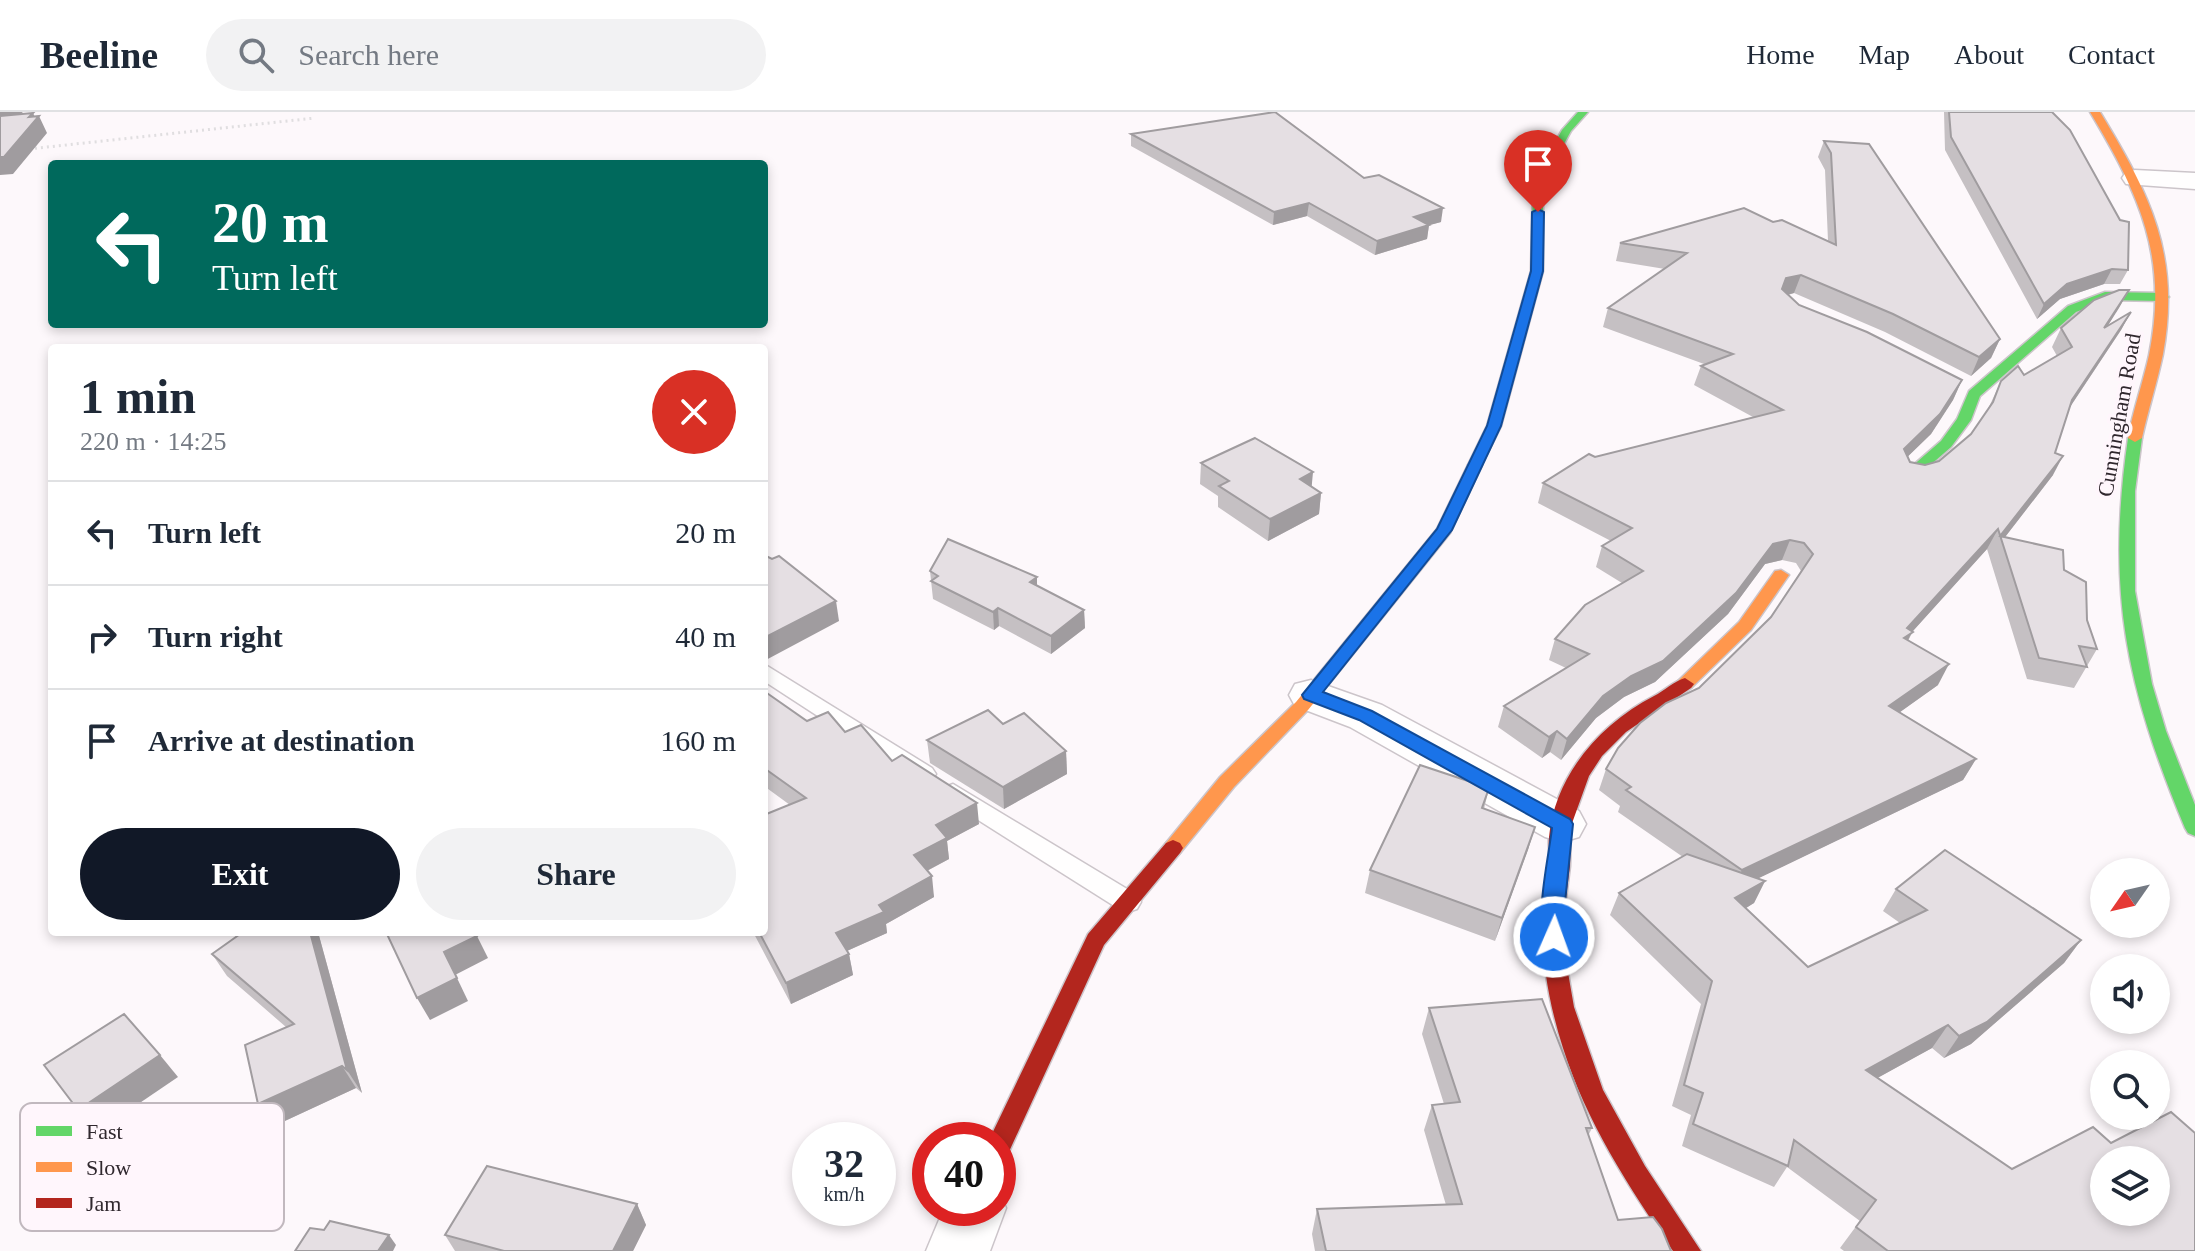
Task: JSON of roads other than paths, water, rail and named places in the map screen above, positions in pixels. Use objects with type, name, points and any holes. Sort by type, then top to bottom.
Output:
[{"type":"street","points":[[1010,1122],[1096,940],[1227,782],[1311,695],[1444,530],[1494,426],[1537,271],[1538,182],[1567,130],[1583,112]]},
{"type":"street","name":"Cunningham Road","points":[[2095,112],[2135,178],[2155,223],[2163,262],[2157,352],[2142,402],[2124,530],[2127,611],[2145,701],[2195,828]]},
{"type":"street","points":[[2135,178],[2195,181]]},
{"type":"street","points":[[1915,471],[1946,444],[1964,420],[1962,388],[2072,309],[2083,302],[2118,295],[2163,297]]},
{"type":"street","points":[[1688,1251],[1639,1183],[1606,1125],[1581,1070],[1565,1018],[1555,962],[1553,912],[1562,824],[1574,782],[1592,755],[1614,731],[1641,711],[1673,696],[1745,626],[1781,575]]},
{"type":"street","points":[[1311,695],[1366,716],[1562,824]]},
{"type":"street","points":[[958,1251],[968,1226]]},
{"type":"lane","points":[[768,674],[819,708],[872,736],[925,775],[1128,902]]}]
